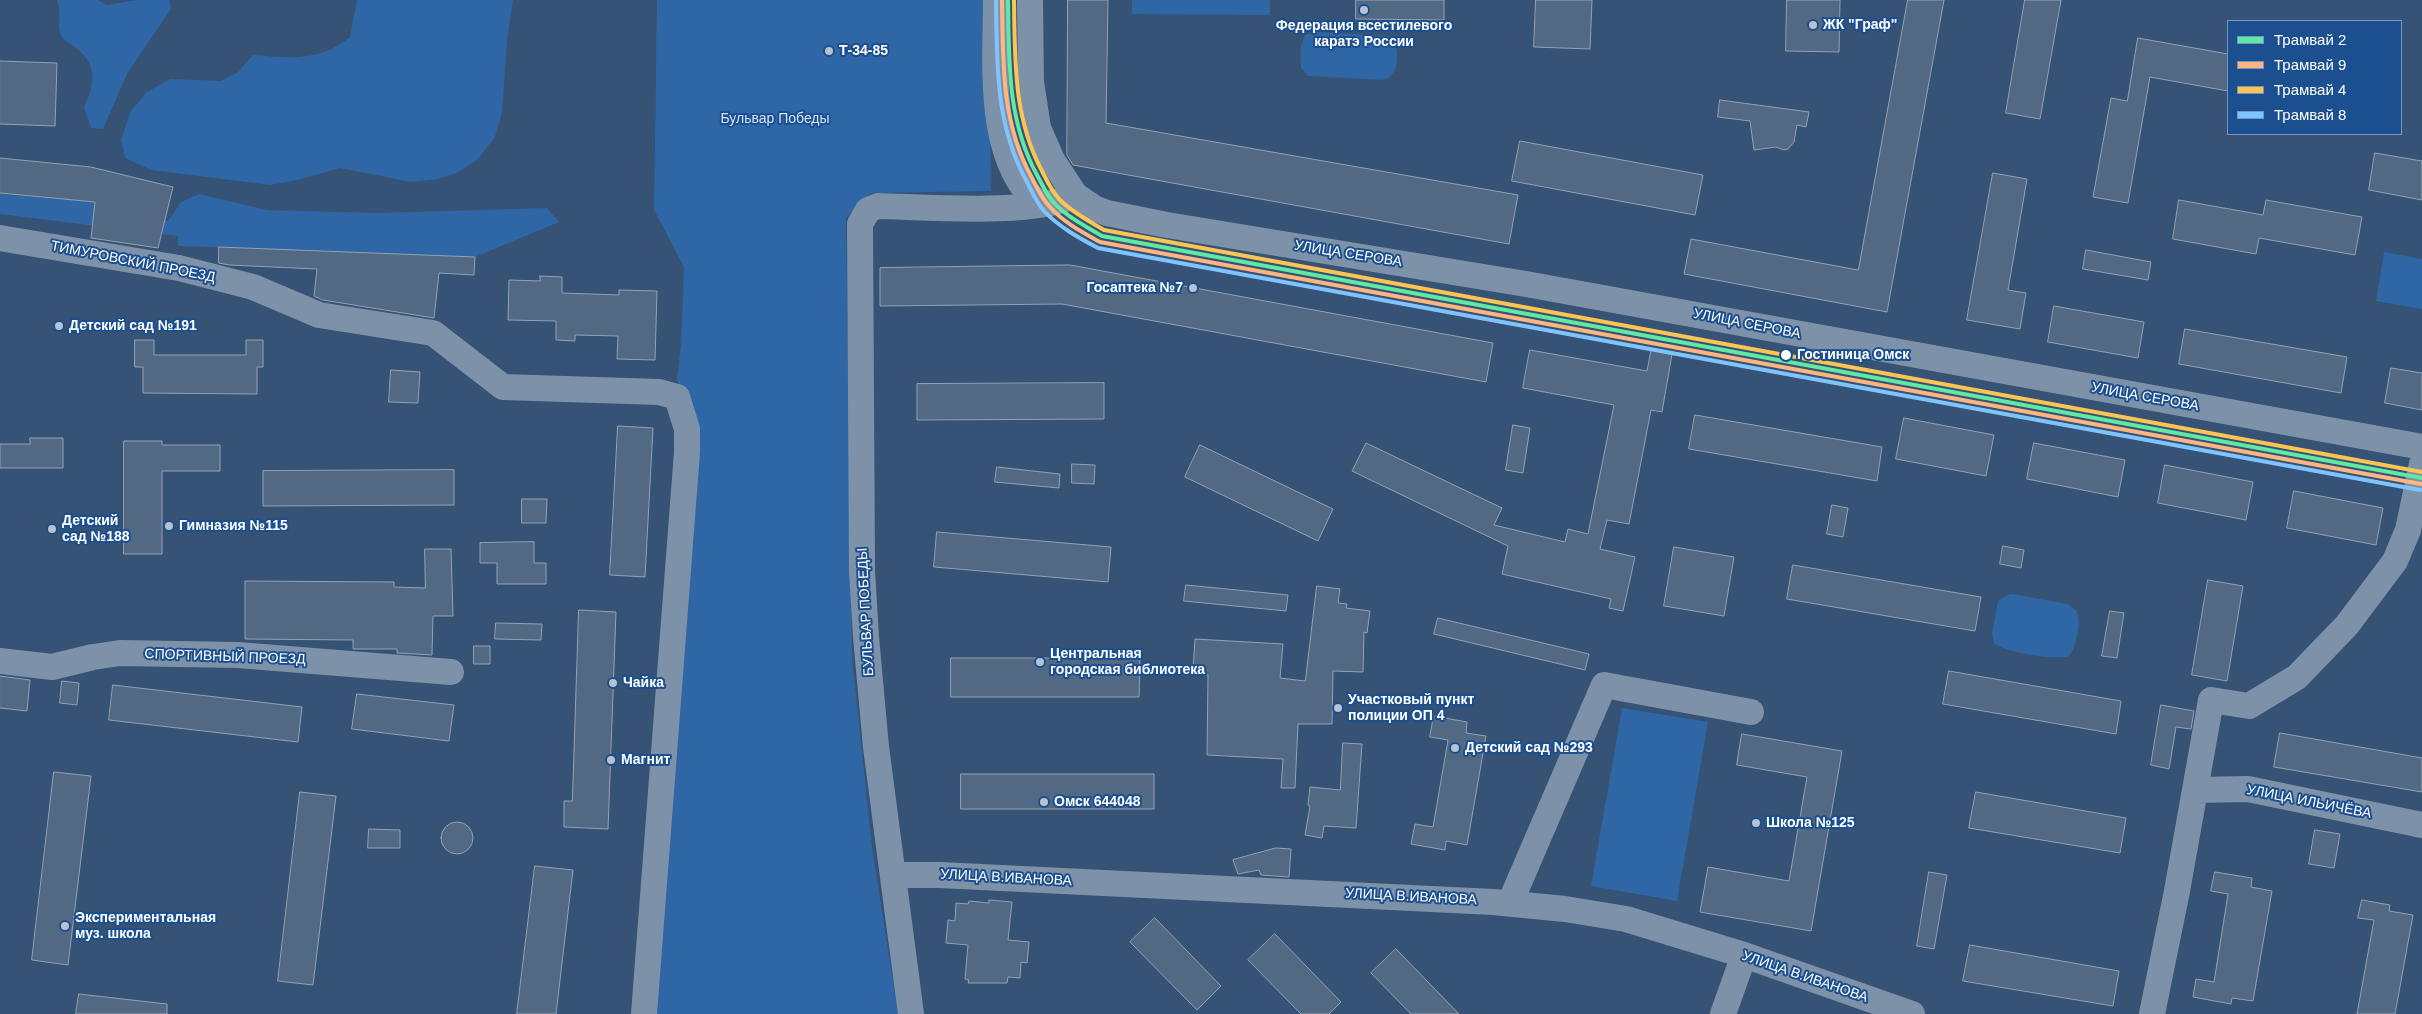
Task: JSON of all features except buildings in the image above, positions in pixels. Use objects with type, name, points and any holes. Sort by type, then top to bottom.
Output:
[{"type":"street","points":[[996,0],[996,93],[1000,129],[1022,186],[1040,204],[1067,200],[1076,195],[1052,160],[1038,128],[1032,82],[1030,0]]},
{"type":"street","name":"УЛИЦА СЕРОВА","points":[[1076,195],[1096,209],[1108,213],[1167,225],[1526,284],[2422,447]]},
{"type":"street","name":"БУЛЬВАР ПОБЕДЫ","points":[[911,1014],[876,747],[866,637],[862,570],[860,224],[868,210],[878,206],[1004,208],[1040,204]]},
{"type":"street","name":"ТИМУРОВСКИЙ ПРОЕЗД","points":[[0,238],[179,268],[253,287],[318,316],[433,333],[503,387],[660,392],[677,397],[687,429],[687,452],[644,1014]]},
{"type":"street","points":[[2152,1014],[2211,700],[2249,706],[2297,677],[2347,625],[2395,562],[2408,530],[2422,464]]},
{"type":"street","name":"СПОРТИВНЫЙ ПРОЕЗД","points":[[0,661],[52,667],[93,657],[120,653],[228,655],[451,672]]},
{"type":"street","points":[[1510,903],[1604,685],[1751,712]]},
{"type":"street","name":"УЛИЦА ИЛЬИЧЁВА","points":[[2195,790],[2256,790],[2422,825]]},
{"type":"street","name":"УЛИЦА В.ИВАНОВА","points":[[894,875],[949,875],[1510,903],[1565,909],[1626,919],[1744,955],[1912,1014]]},
{"type":"street","points":[[1723,1014],[1744,955]]},
{"type":"green space","points":[[57,0],[98,0],[107,5],[137,0],[170,0],[171,9],[128,72],[103,129],[91,128],[84,107],[92,83],[91,68],[83,55],[61,35]]},
{"type":"green space","points":[[357,0],[513,0],[507,42],[502,112],[495,137],[478,159],[457,173],[438,179],[411,182],[340,168],[298,180],[270,185],[151,170],[125,158],[121,139],[131,111],[147,92],[170,79],[221,81],[238,72],[253,55],[292,57],[327,51],[350,37]]},
{"type":"green space","name":"Бульвар Победы","points":[[657,0],[989,0],[991,191],[871,193],[846,218],[852,657],[872,847],[898,1014],[649,1014],[692,458],[677,377],[681,345],[684,267],[654,210]]},
{"type":"green space","points":[[1132,0],[1270,0],[1270,15],[1132,14]]},
{"type":"green space","points":[[1315,32],[1389,36],[1396,44],[1397,55],[1396,66],[1392,75],[1382,80],[1308,76],[1301,68],[1301,45],[1305,35]]},
{"type":"green space","points":[[0,194],[88,201],[168,221],[181,202],[199,194],[267,210],[377,213],[547,208],[559,222],[475,257],[178,246],[178,236],[0,214]]},
{"type":"green space","points":[[2384,252],[2422,259],[2422,309],[2376,301]]},
{"type":"green space","points":[[2013,594],[2067,604],[2076,610],[2079,620],[2078,633],[2069,656],[2030,655],[2008,650],[1994,643],[1992,633],[1998,601],[2007,595]]},
{"type":"green space","points":[[1622,708],[1708,722],[1677,901],[1591,886]]},
{"type":"tram line","name":"8","points":[[996,0],[998,70],[1003,116],[1017,160],[1039,205],[1044,211],[1063,227],[1098,248],[2420,490]]},
{"type":"tram line","name":"9","points":[[1002,0],[1006,91],[1014,135],[1022,157],[1040,193],[1050,207],[1067,222],[1100,242],[2421,484]]},
{"type":"tram line","name":"2","points":[[1008,0],[1012,90],[1015,112],[1027,154],[1045,190],[1055,204],[1071,218],[1102,236],[2422,478]]},
{"type":"tram line","name":"4","points":[[1014,0],[1018,87],[1021,109],[1033,151],[1057,197],[1076,213],[1104,230],[2422,472]]},
{"type":"place","name":"Федерация всестилевого каратэ России","points":[[1364,10]]},
{"type":"place","name":"ЖК \"Граф\"","points":[[1813,25]]},
{"type":"place","name":"Т-34-85","points":[[829,51]]},
{"type":"place","name":"Госаптека №7","points":[[1193,288]]},
{"type":"place","name":"Детский сад №191","points":[[59,326]]},
{"type":"place","name":"Гостиница Омск","points":[[1786,355]]},
{"type":"place","name":"Гимназия №115","points":[[169,526]]},
{"type":"place","name":"Детский сад №188","points":[[52,529]]},
{"type":"place","name":"Центральная городская библиотека","points":[[1040,662]]},
{"type":"place","name":"Чайка","points":[[613,683]]},
{"type":"place","name":"Участковый пункт полиции ОП 4","points":[[1338,708]]},
{"type":"place","name":"Детский сад №293","points":[[1455,748]]},
{"type":"place","name":"Магнит","points":[[611,760]]},
{"type":"place","name":"Омск 644048","points":[[1044,802]]},
{"type":"place","name":"Школа №125","points":[[1756,823]]},
{"type":"place","name":"Экспериментальная муз. школа","points":[[65,926]]}]
